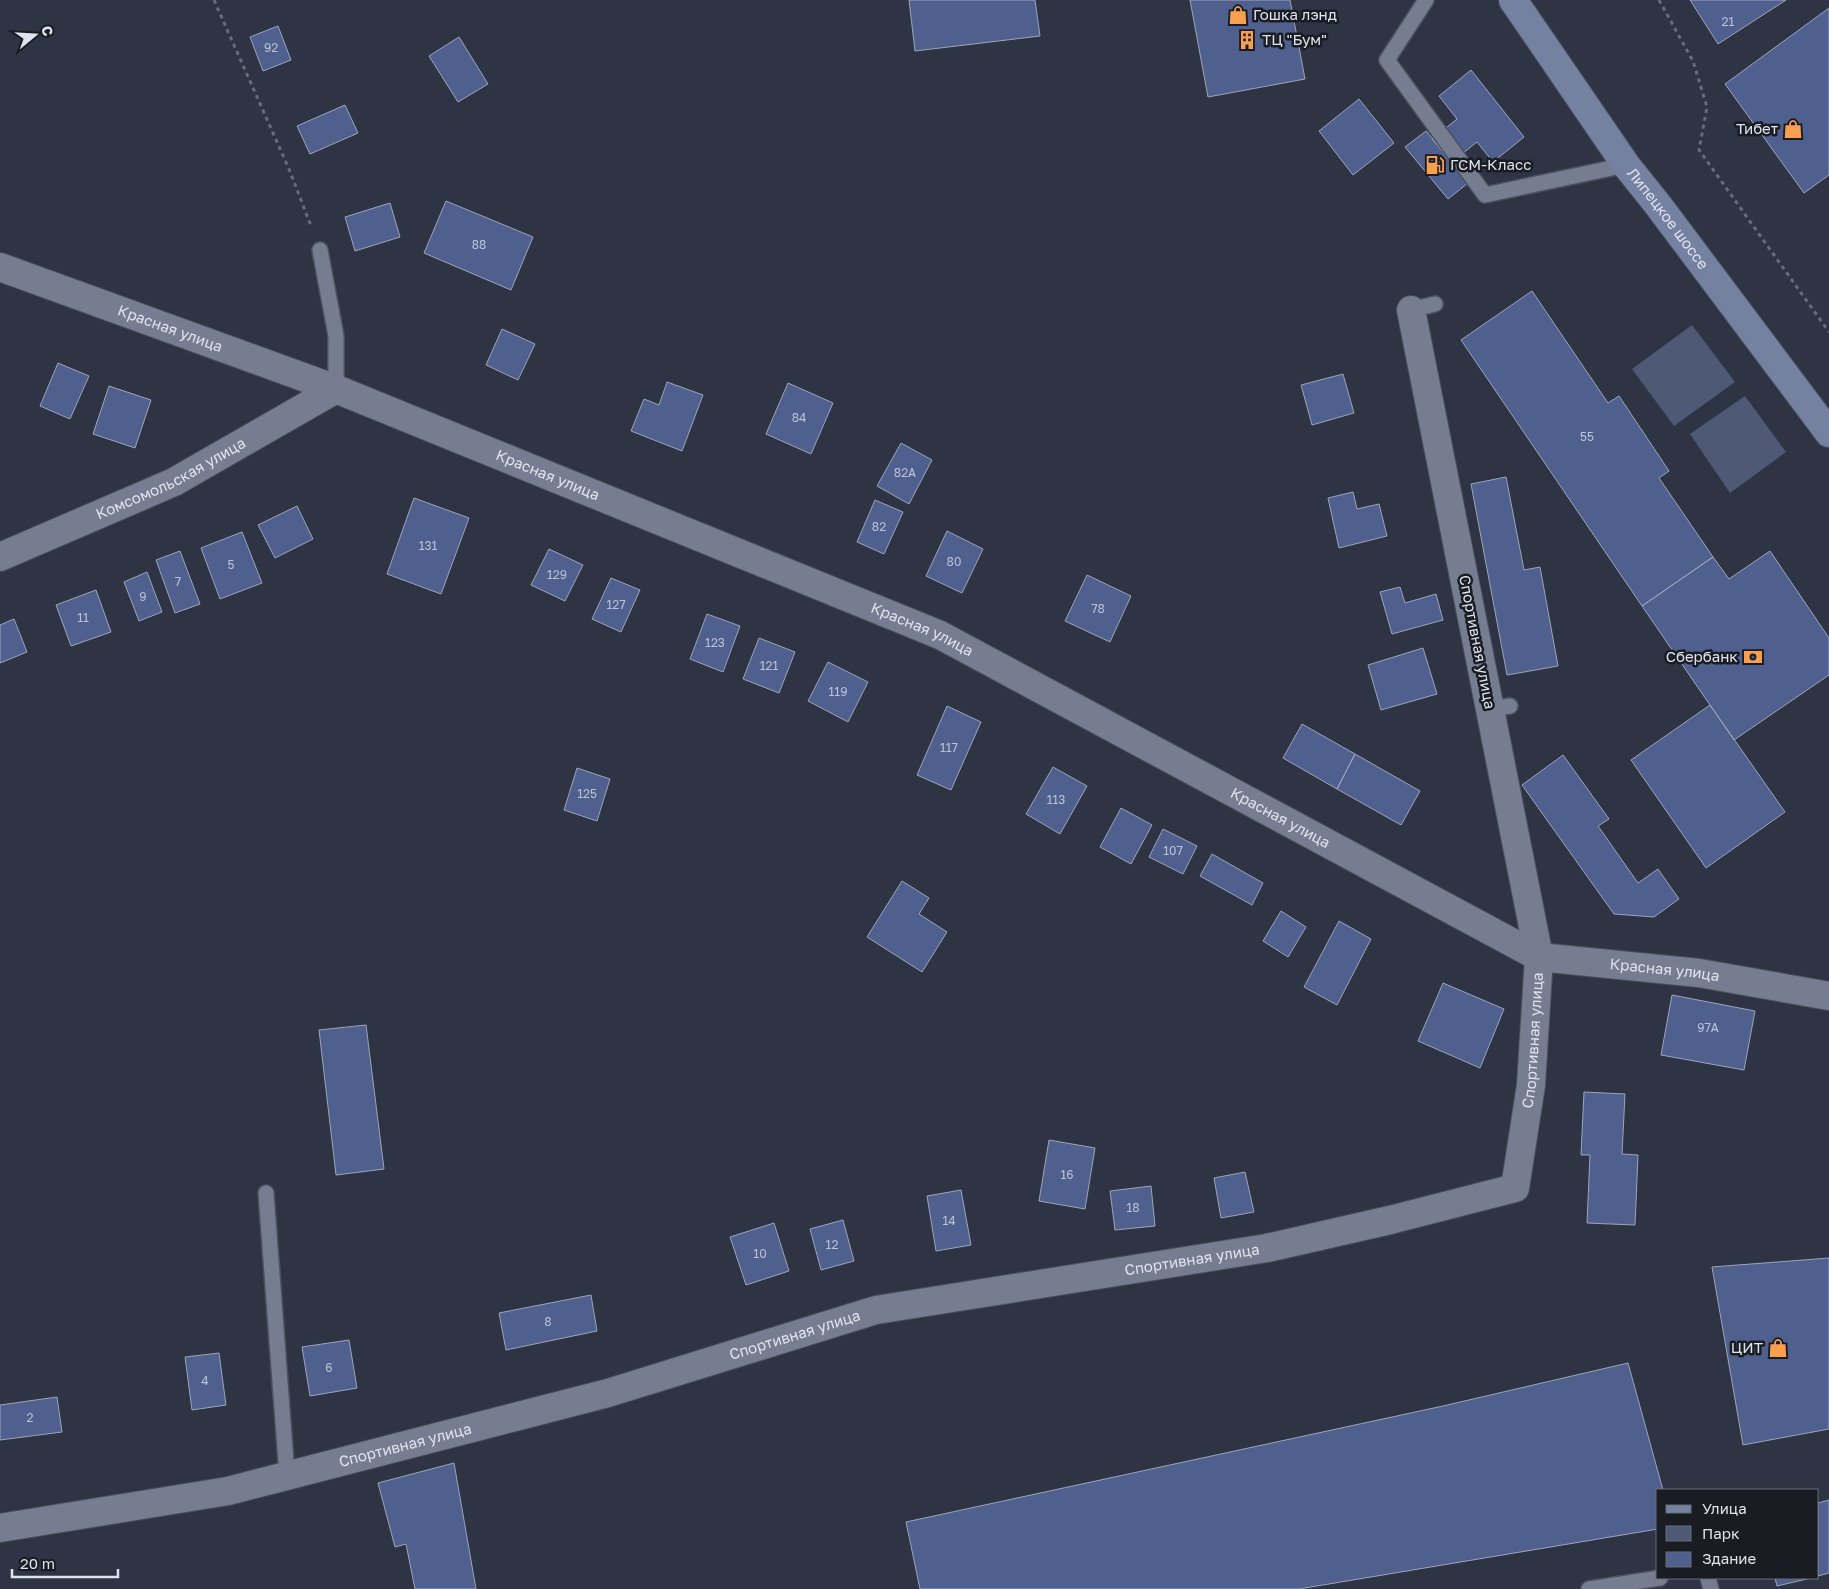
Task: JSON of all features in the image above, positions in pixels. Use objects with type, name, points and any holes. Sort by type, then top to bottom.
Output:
[{"type":"main road","name":"Липецкое шоссе","points":[[1513,0],[1626,165],[1658,204],[1829,433]]},
{"type":"street","name":"Красная улица","points":[[0,267],[336,389],[940,635],[1539,957],[1699,973],[1829,996]]},
{"type":"street","name":"Спортивная улица","points":[[0,1528],[228,1491],[608,1393],[876,1310],[1266,1248],[1390,1220],[1515,1188],[1531,1085],[1539,957],[1500,707],[1423,307]]},
{"type":"street","name":"Комсомольская улица","points":[[0,557],[174,482],[336,389]]},
{"type":"lane","points":[[1426,0],[1387,60],[1485,195],[1626,165]]},
{"type":"lane","points":[[320,250],[336,336],[336,389]]},
{"type":"lane","points":[[266,1193],[287,1476]]},
{"type":"lane","points":[[1589,1589],[1656,1579]]},
{"type":"path","points":[[214,0],[289,169],[320,250]]},
{"type":"path","points":[[1659,0],[1693,61],[1707,107],[1699,150],[1829,332]]},
{"type":"green space","points":[[1692,325],[1735,382],[1674,426],[1632,369]]},
{"type":"green space","points":[[1745,396],[1786,452],[1730,493],[1690,434]]},
{"type":"building","points":[[909,0],[1035,0],[1040,36],[915,51]]},
{"type":"building","name":"ТЦ \"Бум\"","points":[[1190,0],[1290,0],[1305,79],[1208,97]]},
{"type":"building","points":[[1690,0],[1786,0],[1718,44]]},
{"type":"building","name":"Тибет","points":[[1829,8],[1829,175],[1804,193],[1725,84]]},
{"type":"building","points":[[278,26],[291,60],[263,71],[250,37]]},
{"type":"building","points":[[459,37],[488,84],[458,102],[429,56]]},
{"type":"building","points":[[1471,70],[1524,137],[1493,162],[1477,142],[1452,162],[1432,139],[1457,119],[1439,96]]},
{"type":"building","points":[[1359,99],[1394,143],[1353,175],[1319,131]]},
{"type":"building","points":[[345,105],[358,133],[310,154],[297,126]]},
{"type":"building","points":[[1426,131],[1468,183],[1448,199],[1405,147]]},
{"type":"building","points":[[446,201],[533,237],[511,290],[424,253]]},
{"type":"building","points":[[390,203],[400,237],[355,251],[345,217]]},
{"type":"building","points":[[1532,291],[1608,403],[1619,396],[1669,471],[1659,478],[1713,557],[1642,606],[1461,340]]},
{"type":"building","points":[[502,329],[535,344],[518,380],[486,365]]},
{"type":"building","points":[[58,363],[89,376],[70,419],[40,406]]},
{"type":"building","points":[[1343,374],[1354,413],[1312,425],[1301,385]]},
{"type":"building","points":[[667,382],[703,395],[682,451],[631,431],[644,399],[659,405]]},
{"type":"building","points":[[788,383],[833,403],[811,454],[766,434]]},
{"type":"building","points":[[109,386],[151,400],[135,448],[93,434]]},
{"type":"building","points":[[901,443],[932,460],[909,504],[877,486]]},
{"type":"building","points":[[1506,477],[1524,570],[1540,567],[1558,666],[1507,675],[1471,484]]},
{"type":"building","points":[[1353,492],[1357,509],[1379,504],[1387,536],[1339,548],[1328,498]]},
{"type":"building","points":[[414,498],[469,518],[441,594],[387,574]]},
{"type":"building","points":[[875,500],[903,512],[884,554],[857,542]]},
{"type":"building","points":[[297,506],[313,539],[275,558],[258,525]]},
{"type":"building","points":[[947,531],[983,549],[962,593],[926,576]]},
{"type":"building","points":[[242,532],[262,583],[220,599],[201,548]]},
{"type":"building","points":[[549,549],[583,565],[565,601],[531,585]]},
{"type":"building","points":[[180,551],[200,604],[175,613],[156,560]]},
{"type":"building","name":"Сбербанк","points":[[1770,551],[1829,638],[1829,675],[1734,740],[1642,606],[1713,557],[1729,579]]},
{"type":"building","points":[[147,572],[162,612],[139,621],[124,582]]},
{"type":"building","points":[[1087,575],[1131,596],[1110,642],[1065,621]]},
{"type":"building","points":[[611,578],[640,590],[621,632],[592,619]]},
{"type":"building","points":[[1400,587],[1405,603],[1436,594],[1443,620],[1392,634],[1380,592]]},
{"type":"building","points":[[96,590],[111,632],[71,646],[56,605]]},
{"type":"building","points":[[707,614],[740,626],[723,672],[690,659]]},
{"type":"building","points":[[14,619],[27,652],[0,663],[0,625]]},
{"type":"building","points":[[759,638],[795,652],[779,693],[743,679]]},
{"type":"building","points":[[1423,648],[1437,694],[1381,710],[1368,665]]},
{"type":"building","points":[[828,662],[868,682],[848,722],[808,701]]},
{"type":"building","points":[[1710,705],[1785,812],[1706,868],[1631,760]]},
{"type":"building","points":[[947,706],[981,722],[951,790],[917,775]]},
{"type":"building","points":[[1302,724],[1355,754],[1337,789],[1283,758]]},
{"type":"building","points":[[1355,754],[1420,791],[1401,825],[1337,789]]},
{"type":"building","points":[[1563,755],[1609,819],[1598,826],[1638,883],[1658,869],[1679,899],[1654,917],[1614,914],[1522,785]]},
{"type":"building","points":[[1053,767],[1087,786],[1060,834],[1026,814]]},
{"type":"building","points":[[577,768],[610,779],[597,821],[564,810]]},
{"type":"building","points":[[1121,808],[1152,825],[1131,864],[1100,847]]},
{"type":"building","points":[[1163,829],[1197,846],[1183,874],[1149,857]]},
{"type":"building","points":[[1212,854],[1263,883],[1252,905],[1200,876]]},
{"type":"building","points":[[902,881],[929,898],[919,914],[947,932],[922,972],[867,937]]},
{"type":"building","points":[[1281,911],[1306,927],[1288,957],[1263,941]]},
{"type":"building","points":[[1339,921],[1371,939],[1337,1005],[1304,987]]},
{"type":"building","points":[[1443,983],[1504,1009],[1480,1068],[1418,1041]]},
{"type":"building","points":[[1672,995],[1755,1011],[1744,1070],[1661,1055]]},
{"type":"building","points":[[366,1025],[384,1169],[336,1175],[319,1030]]},
{"type":"building","points":[[1584,1092],[1625,1094],[1622,1154],[1638,1155],[1635,1225],[1587,1223],[1590,1155],[1581,1155]]},
{"type":"building","points":[[1049,1140],[1095,1148],[1085,1209],[1039,1201]]},
{"type":"building","points":[[1245,1172],[1254,1212],[1221,1218],[1214,1178]]},
{"type":"building","points":[[1151,1186],[1155,1226],[1115,1230],[1110,1191]]},
{"type":"building","points":[[961,1190],[971,1245],[936,1251],[927,1196]]},
{"type":"building","points":[[843,1220],[854,1261],[821,1270],[810,1229]]},
{"type":"building","points":[[774,1223],[789,1271],[746,1285],[730,1237]]},
{"type":"building","name":"ЦИТ","points":[[1829,1258],[1829,1429],[1743,1445],[1712,1267]]},
{"type":"building","points":[[591,1295],[597,1331],[506,1350],[499,1313]]},
{"type":"building","points":[[349,1340],[357,1388],[310,1396],[302,1347]]},
{"type":"building","points":[[219,1353],[226,1405],[192,1410],[185,1357]]},
{"type":"building","points":[[1628,1363],[1663,1489],[1656,1489],[1656,1529],[1299,1589],[920,1589],[906,1522],[1443,1406]]},
{"type":"building","points":[[57,1397],[62,1432],[0,1440],[0,1405]]},
{"type":"building","points":[[454,1463],[476,1589],[415,1589],[406,1544],[395,1547],[378,1483]]},
{"type":"building","points":[[1829,1500],[1829,1573],[1819,1576],[1819,1503]]},
{"type":"building","points":[[1775,1579],[1807,1579],[1777,1586]]},
{"type":"place","name":"Гошка лэнд","points":[[1238,15]]},
{"type":"place","name":"ТЦ \"Бум\"","points":[[1247,40]]},
{"type":"place","name":"Тибет","points":[[1793,129]]},
{"type":"place","name":"ГСМ-Класс","points":[[1435,165]]},
{"type":"place","name":"Сбербанк","points":[[1753,657]]},
{"type":"place","name":"ЦИТ","points":[[1778,1348]]}]
